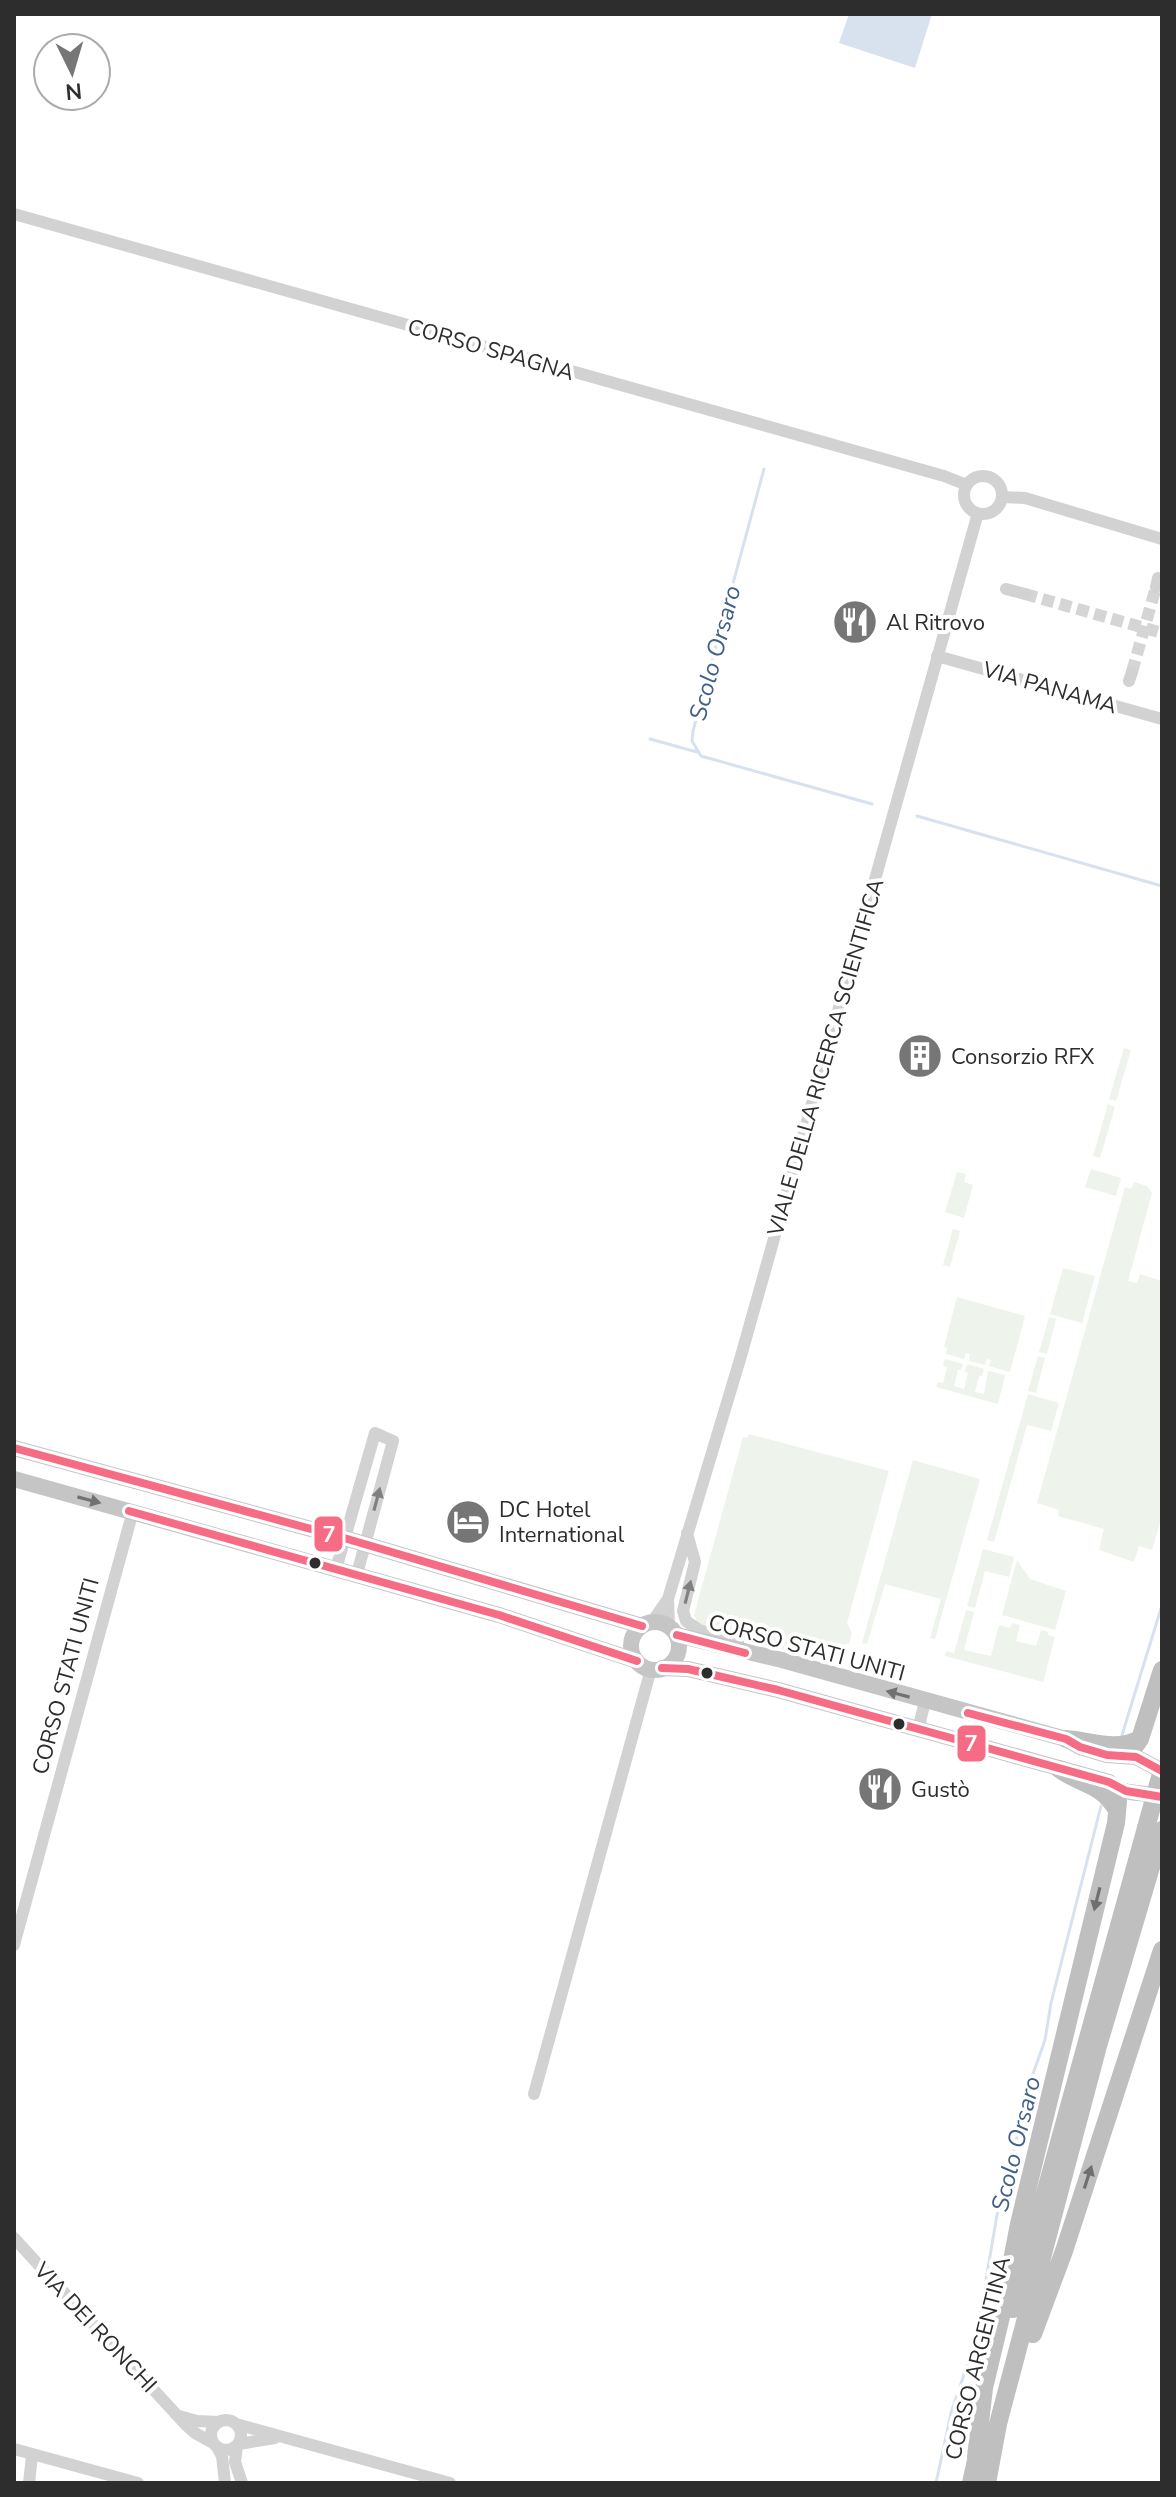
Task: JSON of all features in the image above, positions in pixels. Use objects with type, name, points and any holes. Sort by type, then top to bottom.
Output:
[{"type":"highway","points":[[1124,1756],[1140,1739],[1162,1670]]},
{"type":"highway","points":[[1066,1739],[1123,1746],[1140,1739]]},
{"type":"highway","points":[[1059,1769],[1099,1789],[1118,1811]]},
{"type":"highway","points":[[1157,1830],[1160,1770]]},
{"type":"highway","points":[[976,2457],[984,2388],[1019,2224],[1118,1811],[1118,1788]]},
{"type":"highway","name":"CORSO ARGENTINA","points":[[971,2483],[1037,2221],[1157,1830]]},
{"type":"highway","name":"CORSO ARGENTINA","points":[[988,2483],[998,2424],[1157,1830]]},
{"type":"highway","points":[[988,2483],[1025,2355],[1064,2251],[1162,1950]]},
{"type":"main road","name":"CORSO STATI UNITI","points":[[14,1448],[1066,1739],[1080,1747],[1142,1760],[1160,1770]]},
{"type":"main road","points":[[14,1479],[499,1615],[650,1666],[688,1669],[778,1690],[1118,1788],[1155,1794]]},
{"type":"main road","points":[[660,1627],[679,1647],[676,1658],[650,1666],[632,1645],[635,1634],[660,1627]]},
{"type":"main road","points":[[1118,1788],[1107,1769],[1111,1762],[1124,1756]]},
{"type":"street","name":"CORSO SPAGNA","points":[[14,214],[967,485],[976,477],[988,476],[997,481],[1003,497],[1025,498],[1162,539]]},
{"type":"street","points":[[967,485],[964,491],[966,504],[978,513],[992,512],[998,508],[1003,497]]},
{"type":"street","name":"VIALE DELLA RICERCA SCIENTIFICA","points":[[660,1627],[736,1376],[978,513]]},
{"type":"street","points":[[1006,589],[1025,594]]},
{"type":"street","name":"VIA PANAMA","points":[[937,656],[1162,719]]},
{"type":"street","points":[[336,1569],[375,1433],[393,1441],[357,1574]]},
{"type":"street","name":"CORSO STATI UNITI","points":[[14,1945],[133,1511]]},
{"type":"street","points":[[687,1533],[695,1562],[683,1611],[686,1621],[699,1630],[759,1649],[782,1660]]},
{"type":"street","points":[[534,2094],[650,1666]]},
{"type":"street","name":"CORSO STATI UNITI","points":[[918,1730],[925,1701]]},
{"type":"street","name":"VIA DEI RONCHI","points":[[14,2238],[195,2433],[215,2445]]},
{"type":"street","points":[[179,2416],[197,2421],[228,2420],[450,2483]]},
{"type":"street","points":[[219,2422],[212,2431],[215,2445],[222,2456],[226,2483],[235,2480],[242,2483]]},
{"type":"street","points":[[236,2424],[241,2436],[235,2462],[242,2483]]},
{"type":"street","points":[[215,2445],[229,2450],[238,2445],[286,2437]]},
{"type":"street","points":[[14,2449],[138,2483]]},
{"type":"street","points":[[29,2483],[32,2456]]},
{"type":"shaded area","points":[[849,14],[932,14],[915,68],[839,43]]},
{"type":"shaded area","points":[[1124,1048],[1131,1050],[1116,1101],[1109,1099]]},
{"type":"shaded area","points":[[1108,1104],[1115,1107],[1100,1158],[1093,1156]]},
{"type":"shaded area","points":[[1091,1169],[1121,1178],[1116,1196],[1085,1187]]},
{"type":"shaded area","points":[[957,1172],[966,1174],[964,1182],[973,1185],[964,1218],[945,1212]]},
{"type":"shaded area","points":[[1134,1182],[1147,1186],[1152,1193],[1128,1281],[1137,1283],[1140,1274],[1162,1281],[1162,1516],[1152,1550],[1139,1546],[1134,1562],[1099,1550],[1104,1529],[1058,1516],[1059,1510],[1037,1503],[1125,1187],[1131,1189]]},
{"type":"shaded area","points":[[953,1229],[960,1231],[950,1267],[943,1265]]},
{"type":"shaded area","points":[[1063,1268],[1095,1276],[1082,1323],[1050,1314]]},
{"type":"shaded area","points":[[957,1297],[1025,1316],[1010,1372],[989,1366],[991,1360],[987,1359],[985,1365],[969,1361],[970,1354],[966,1353],[964,1359],[946,1354],[947,1348],[944,1347]]},
{"type":"shaded area","points":[[1049,1317],[1056,1319],[1047,1354],[1039,1352]]},
{"type":"shaded area","points":[[1038,1356],[1045,1358],[1036,1393],[1028,1391]]},
{"type":"shaded area","points":[[945,1359],[963,1364],[954,1386],[964,1389],[967,1364],[984,1369],[975,1392],[984,1394],[988,1371],[1005,1375],[998,1404],[936,1387],[938,1382],[943,1383],[947,1367],[943,1366]]},
{"type":"shaded area","points":[[1028,1394],[1059,1403],[1051,1431],[1027,1425],[994,1542],[987,1540]]},
{"type":"shaded area","points":[[749,1434],[889,1471],[847,1623],[852,1633],[849,1644],[845,1644],[840,1665],[699,1626],[694,1615],[743,1437],[747,1438]]},
{"type":"shaded area","points":[[913,1460],[980,1479],[935,1639],[930,1638],[941,1599],[885,1584],[867,1644],[862,1643]]},
{"type":"shaded area","points":[[983,1549],[1014,1557],[1009,1577],[985,1571],[975,1608],[967,1606]]},
{"type":"shaded area","points":[[1017,1560],[1030,1579],[1066,1591],[1055,1630],[1002,1615]]},
{"type":"shaded area","points":[[966,1610],[974,1612],[964,1650],[991,1656],[999,1625],[1010,1628],[1012,1623],[1020,1625],[1016,1641],[1036,1646],[1041,1630],[1055,1637],[1043,1682],[945,1656],[946,1651],[954,1653]]},
{"type":"waterway","name":"Scolo Orsaro","points":[[764,469],[692,741],[701,756],[872,804]]},
{"type":"waterway","points":[[650,739],[697,752]]},
{"type":"waterway","name":"Scolo Orsaro","points":[[917,816],[1162,886]]},
{"type":"waterway","name":"Scolo Orsaro","points":[[1122,1735],[1162,1605]]},
{"type":"waterway","name":"Scolo Orsaro","points":[[936,2483],[951,2413],[976,2339],[997,2215],[1034,2071],[1045,2040],[1051,2003],[1101,1806]]},
{"type":"tunnel","points":[[1132,672],[1156,587]]},
{"type":"tunnel","points":[[1025,594],[1162,633]]},
{"type":"transit line","name":"7","points":[[14,1448],[344,1538],[642,1626]]},
{"type":"transit line","name":"7","points":[[129,1511],[499,1615],[637,1661]]},
{"type":"transit line","name":"7","points":[[677,1635],[745,1653]]},
{"type":"transit line","name":"7","points":[[662,1668],[688,1669],[778,1690],[1109,1782],[1126,1791],[1162,1797]]},
{"type":"transit line","name":"7","points":[[968,1713],[1066,1739],[1107,1755],[1136,1757],[1162,1771]]},
{"type":"place","name":"Al Ritrovo","points":[[855,622]]},
{"type":"place","name":"Consorzio RFX","points":[[920,1056]]},
{"type":"place","name":"DC Hotel International","points":[[468,1522]]},
{"type":"place","name":"Gustò","points":[[880,1789]]}]
